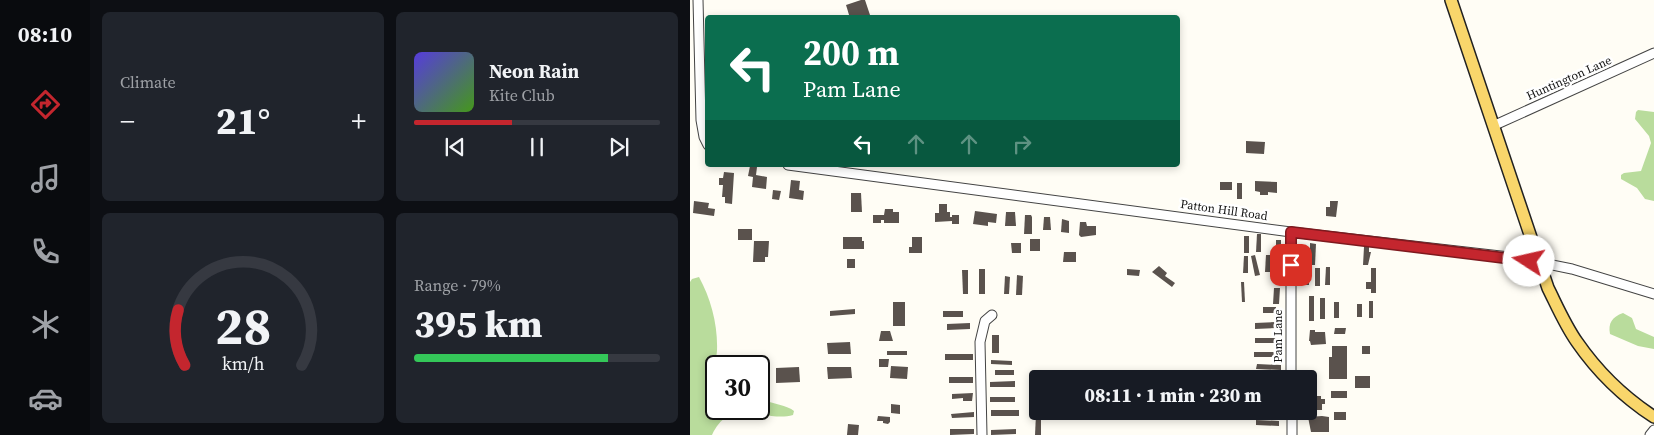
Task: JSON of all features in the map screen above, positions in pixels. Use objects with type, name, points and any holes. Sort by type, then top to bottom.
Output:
[{"type":"main road","points":[[1451,0],[1548,288],[1578,343],[1616,387],[1654,417]]},
{"type":"street","points":[[698,0],[701,120],[705,134]]},
{"type":"street","name":"Huntington Lane","points":[[1494,125],[1654,53]]},
{"type":"street","name":"Patton Hill Road","points":[[803,167],[1291,232],[1518,258],[1572,269],[1654,294]]},
{"type":"street","name":"Pam Lane","points":[[1291,232],[1291,370]]},
{"type":"street","points":[[982,435],[980,342],[985,321],[992,315]]},
{"type":"street","points":[[1292,420],[1292,435]]},
{"type":"street","points":[[1650,435],[1654,430]]},
{"type":"green space","points":[[1638,110],[1654,112],[1654,201],[1645,199],[1637,188],[1621,179],[1621,175],[1624,173],[1641,171],[1651,143],[1649,136],[1635,119]]},
{"type":"green space","points":[[699,277],[707,294],[715,322],[717,355],[705,355],[705,420],[724,420],[712,435],[690,435],[690,282],[692,279]]},
{"type":"green space","points":[[1623,313],[1632,318],[1636,329],[1654,337],[1654,349],[1638,346],[1610,334],[1612,321],[1616,316]]},
{"type":"green space","points":[[770,402],[794,411],[793,415],[771,416]]},
{"type":"building","points":[[865,0],[870,15],[849,15],[846,5]]},
{"type":"building","points":[[1246,141],[1265,142],[1264,154],[1246,153]]},
{"type":"building","points":[[750,167],[757,167],[756,175],[767,177],[766,189],[752,187],[753,177],[748,176]]},
{"type":"building","points":[[724,172],[734,173],[732,204],[725,203],[725,197],[722,197],[723,185],[719,185],[719,178],[723,178]]},
{"type":"building","points":[[791,180],[800,181],[799,190],[804,191],[803,200],[789,198]]},
{"type":"building","points":[[1255,181],[1277,182],[1277,193],[1268,192],[1268,195],[1260,195],[1260,192],[1255,191]]},
{"type":"building","points":[[1220,182],[1232,182],[1232,190],[1220,190]]},
{"type":"building","points":[[1237,183],[1242,183],[1242,199],[1237,199]]},
{"type":"building","points":[[773,190],[781,191],[779,200],[772,199]]},
{"type":"building","points":[[851,193],[861,193],[862,212],[851,212]]},
{"type":"building","points":[[694,201],[709,203],[708,208],[715,209],[714,216],[693,213]]},
{"type":"building","points":[[1330,201],[1338,201],[1336,217],[1326,216],[1326,207],[1330,207]]},
{"type":"building","points":[[939,204],[947,204],[947,212],[950,212],[950,217],[952,215],[959,215],[959,224],[952,224],[952,221],[935,222],[935,213],[939,213]]},
{"type":"building","points":[[885,209],[893,209],[893,212],[899,212],[899,223],[884,223],[884,220],[881,220],[881,223],[873,223],[873,215],[884,215]]},
{"type":"building","points":[[975,211],[997,214],[996,223],[988,222],[988,226],[973,224]]},
{"type":"building","points":[[1006,212],[1015,212],[1016,226],[1005,226]]},
{"type":"building","points":[[1025,215],[1031,215],[1032,217],[1032,234],[1024,234]]},
{"type":"building","points":[[1044,217],[1050,217],[1051,230],[1043,230]]},
{"type":"building","points":[[1062,219],[1069,221],[1069,233],[1061,232]]},
{"type":"building","points":[[1080,222],[1086,222],[1087,226],[1096,226],[1096,235],[1081,237],[1079,235]]},
{"type":"building","points":[[738,229],[752,229],[752,240],[738,240]]},
{"type":"building","points":[[1257,234],[1261,234],[1261,252],[1256,252]]},
{"type":"building","points":[[1244,236],[1249,236],[1249,253],[1244,253]]},
{"type":"building","points":[[843,237],[862,237],[864,249],[843,249]]},
{"type":"building","points":[[912,237],[922,237],[922,253],[909,253],[909,247],[912,247]]},
{"type":"building","points":[[1030,239],[1040,239],[1040,251],[1030,251]]},
{"type":"building","points":[[1276,240],[1281,240],[1281,259],[1276,259]]},
{"type":"building","points":[[754,241],[769,241],[768,257],[765,257],[765,262],[753,262]]},
{"type":"building","points":[[1011,243],[1021,243],[1021,253],[1012,253]]},
{"type":"building","points":[[1310,243],[1316,244],[1315,265],[1310,265]]},
{"type":"building","points":[[1364,247],[1369,247],[1369,252],[1371,252],[1368,265],[1363,265]]},
{"type":"building","points":[[1064,252],[1076,252],[1076,262],[1063,262]]},
{"type":"building","points":[[1255,255],[1260,275],[1255,276],[1251,256]]},
{"type":"building","points":[[1266,255],[1270,255],[1270,272],[1265,272]]},
{"type":"building","points":[[1244,256],[1248,256],[1248,273],[1243,273]]},
{"type":"building","points":[[847,259],[855,259],[855,268],[847,268]]},
{"type":"building","points":[[1159,266],[1167,273],[1165,276],[1175,283],[1172,287],[1152,272]]},
{"type":"building","points":[[1304,266],[1309,266],[1309,285],[1304,285]]},
{"type":"building","points":[[1326,267],[1330,267],[1330,285],[1325,285]]},
{"type":"building","points":[[1315,268],[1320,268],[1320,286],[1315,286]]},
{"type":"building","points":[[1371,268],[1376,268],[1376,293],[1371,293],[1371,289],[1366,289],[1366,282],[1371,282]]},
{"type":"building","points":[[979,269],[985,269],[985,294],[979,294]]},
{"type":"building","points":[[1127,269],[1140,270],[1139,276],[1127,275]]},
{"type":"building","points":[[962,270],[968,270],[968,294],[963,294]]},
{"type":"building","points":[[1017,275],[1023,276],[1022,295],[1016,295]]},
{"type":"building","points":[[1005,276],[1010,277],[1009,294],[1004,294]]},
{"type":"building","points":[[1241,282],[1244,282],[1245,302],[1242,302]]},
{"type":"building","points":[[1274,288],[1280,288],[1279,304],[1273,304]]},
{"type":"building","points":[[1309,296],[1314,296],[1314,321],[1309,321]]},
{"type":"building","points":[[1320,298],[1325,298],[1325,319],[1320,319]]},
{"type":"building","points":[[1369,301],[1373,301],[1373,318],[1369,318]]},
{"type":"building","points":[[893,302],[905,302],[905,326],[893,326]]},
{"type":"building","points":[[1334,302],[1339,302],[1339,318],[1334,318]]},
{"type":"building","points":[[1357,304],[1362,304],[1362,317],[1357,317]]},
{"type":"building","points":[[1263,307],[1276,307],[1276,313],[1263,313]]},
{"type":"building","points":[[855,309],[855,314],[830,316],[830,311]]},
{"type":"building","points":[[943,311],[963,311],[963,317],[943,317]]},
{"type":"building","points":[[1275,322],[1276,328],[1255,329],[1255,323]]},
{"type":"building","points":[[970,323],[970,329],[947,330],[947,324]]},
{"type":"building","points":[[1335,328],[1346,328],[1345,334],[1334,334]]},
{"type":"building","points":[[1310,330],[1325,332],[1326,344],[1311,345],[1309,341]]},
{"type":"building","points":[[881,331],[890,331],[893,341],[879,341]]},
{"type":"building","points":[[992,335],[999,335],[999,353],[992,353]]},
{"type":"building","points":[[1255,338],[1279,338],[1279,343],[1255,343]]},
{"type":"building","points":[[850,342],[851,354],[828,354],[827,343]]},
{"type":"building","points":[[1332,346],[1347,346],[1347,379],[1329,379],[1329,357],[1332,357]]},
{"type":"building","points":[[1362,346],[1370,346],[1370,354],[1362,354]]},
{"type":"building","points":[[887,351],[907,351],[907,355],[887,355]]},
{"type":"building","points":[[1254,352],[1281,352],[1281,357],[1254,357]]},
{"type":"building","points":[[945,354],[973,354],[973,360],[945,360]]},
{"type":"building","points":[[879,359],[889,359],[888,367],[879,367]]},
{"type":"building","points":[[991,360],[1012,361],[1012,365],[991,364]]},
{"type":"building","points":[[1257,364],[1281,365],[1281,370],[1256,369]]},
{"type":"building","points":[[891,366],[908,367],[907,379],[890,378]]},
{"type":"building","points":[[799,367],[800,382],[776,383],[776,368]]},
{"type":"building","points":[[827,367],[851,367],[852,378],[828,379]]},
{"type":"building","points":[[995,370],[1014,370],[1014,375],[995,375]]},
{"type":"building","points":[[1355,376],[1370,376],[1370,388],[1355,388]]},
{"type":"building","points":[[949,377],[973,377],[973,383],[949,383]]},
{"type":"building","points":[[1015,381],[1015,387],[990,387],[990,382]]},
{"type":"building","points":[[1331,391],[1347,391],[1347,398],[1331,398]]},
{"type":"building","points":[[973,393],[972,401],[963,401],[963,398],[952,399],[952,394]]},
{"type":"building","points":[[1317,396],[1325,399],[1325,404],[1322,404],[1322,410],[1317,410]]},
{"type":"building","points":[[990,397],[1015,397],[1015,402],[990,402]]},
{"type":"building","points":[[891,404],[900,405],[900,414],[891,413]]},
{"type":"building","points":[[991,410],[1019,410],[1019,416],[991,416]]},
{"type":"building","points":[[974,412],[974,417],[952,418],[951,414]]},
{"type":"building","points":[[1334,412],[1346,412],[1346,420],[1334,420]]},
{"type":"building","points":[[878,416],[890,417],[890,422],[888,424],[883,423],[883,421],[877,421]]},
{"type":"building","points":[[1317,416],[1329,417],[1329,432],[1311,432],[1309,420],[1317,420]]},
{"type":"building","points":[[1036,420],[1041,420],[1041,435],[1035,435]]},
{"type":"building","points":[[1256,420],[1279,421],[1279,426],[1256,425]]},
{"type":"building","points":[[848,424],[859,425],[858,435],[847,435]]},
{"type":"building","points":[[950,429],[974,429],[974,434],[950,435]]},
{"type":"building","points":[[1016,429],[1016,434],[991,435],[991,430]]},
{"type":"route","points":[[1291,265],[1291,232],[1518,258],[1529,261]]}]
